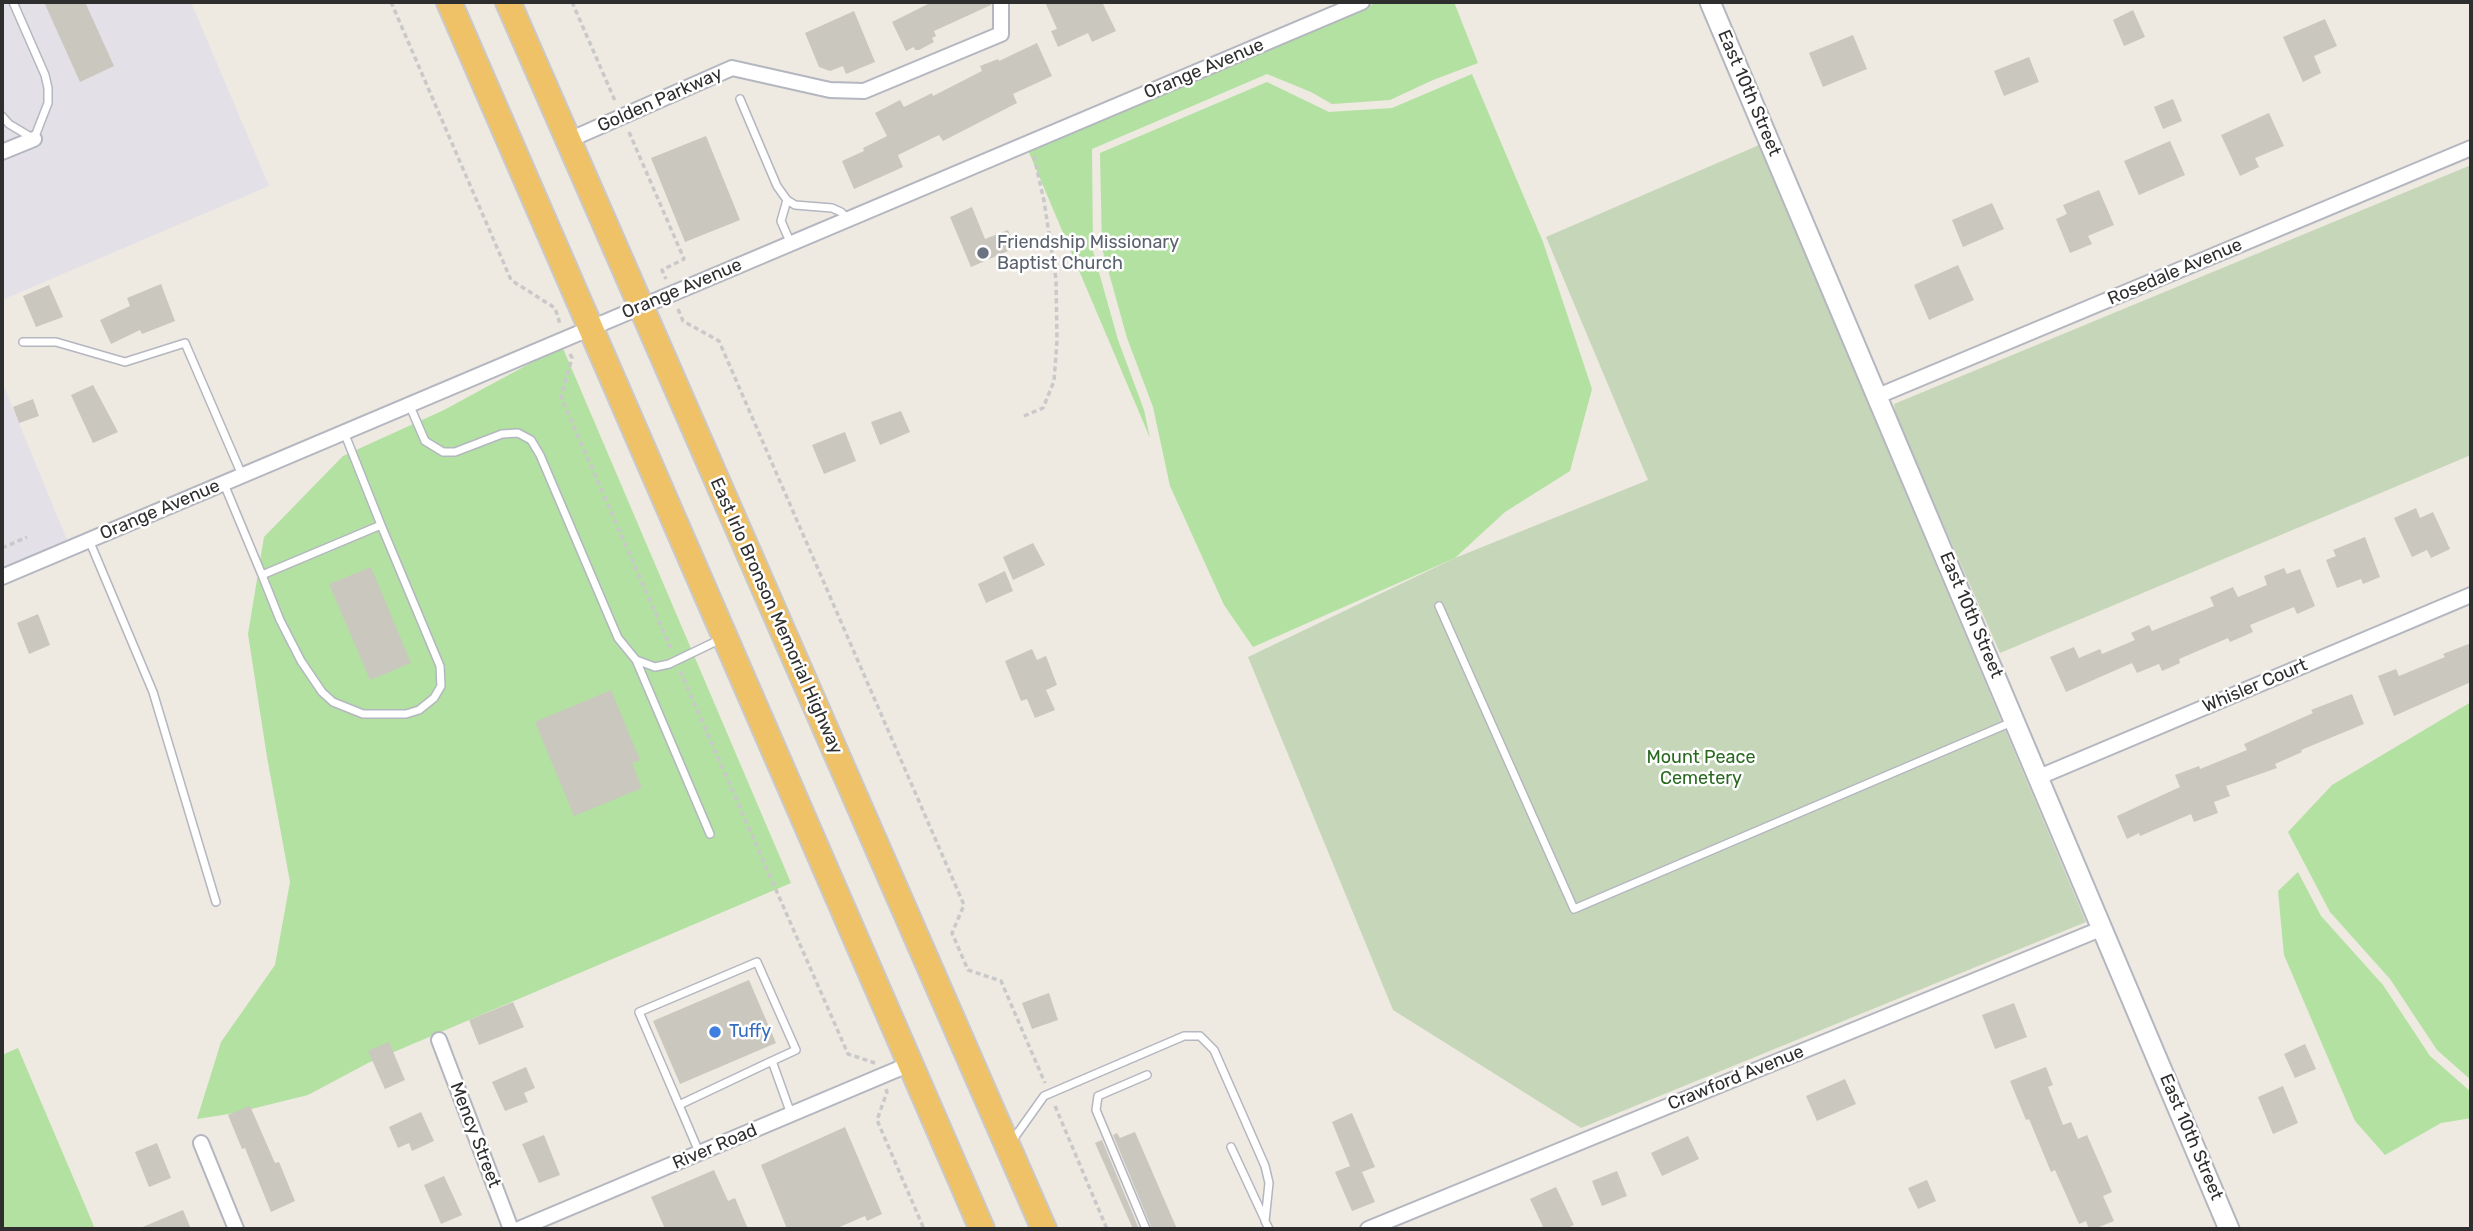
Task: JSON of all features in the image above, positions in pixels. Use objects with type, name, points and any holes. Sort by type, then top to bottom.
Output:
[{"type":"highway","points":[[449,2],[982,1229]]},
{"type":"highway","name":"East Irlo Bronson Memorial Highway","points":[[508,2],[1044,1229]]},
{"type":"street","name":"Golden Parkway","points":[[569,140],[732,68],[830,90],[864,91],[1001,34],[1001,2]]},
{"type":"street","name":"Orange Avenue","points":[[2,577],[1362,2]]},
{"type":"street","name":"East 10th Street","points":[[1710,2],[2104,928],[2229,1229]]},
{"type":"street","points":[[2,152],[34,139]]},
{"type":"street","name":"Rosedale Avenue","points":[[1878,396],[2471,148]]},
{"type":"street","name":"Whisler Court","points":[[2039,777],[2471,595]]},
{"type":"street","name":"Crawford Avenue","points":[[1368,1229],[2104,928]]},
{"type":"street","name":"Mency Street","points":[[439,1040],[511,1229]]},
{"type":"street","name":"River Road","points":[[519,1229],[910,1064]]},
{"type":"street","points":[[201,1143],[236,1229]]},
{"type":"lane","points":[[2,116],[9,124],[34,139],[46,110],[48,88],[45,75],[13,2]]},
{"type":"lane","points":[[740,99],[777,186],[787,200],[795,205],[832,208],[849,220]]},
{"type":"lane","points":[[787,200],[781,221],[791,244]]},
{"type":"lane","points":[[23,342],[56,342],[125,362],[185,344],[242,475]]},
{"type":"lane","points":[[409,404],[425,441],[443,452],[455,452],[502,434],[518,433],[531,440],[540,455],[618,638],[636,660],[710,834]]},
{"type":"lane","points":[[223,483],[280,620],[300,661],[322,692],[333,702],[362,714],[396,715],[419,710],[434,698],[441,686],[440,666],[343,432]]},
{"type":"lane","points":[[262,575],[381,525]]},
{"type":"lane","points":[[89,540],[153,692],[216,902]]},
{"type":"lane","points":[[1439,606],[1574,909],[2015,720]]},
{"type":"lane","points":[[636,660],[655,667],[725,638]]},
{"type":"lane","points":[[679,1105],[796,1050],[757,962],[639,1012],[699,1153]]},
{"type":"lane","points":[[1008,1148],[1044,1096],[1184,1036],[1200,1036],[1214,1050],[1265,1166],[1269,1183],[1265,1221]]},
{"type":"lane","points":[[772,1061],[792,1115]]},
{"type":"lane","points":[[1146,1229],[1096,1110],[1098,1096],[1147,1075]]},
{"type":"lane","points":[[1231,1147],[1269,1229]]},
{"type":"path","points":[[391,2],[511,280],[555,308],[572,358],[561,397],[848,1054],[874,1061],[881,1077],[887,1092],[877,1120],[924,1229]]},
{"type":"path","points":[[572,2],[684,259],[662,270],[683,321],[719,341],[964,905],[952,933],[968,970],[1001,981],[1107,1229]]},
{"type":"path","points":[[1024,416],[1043,408],[1054,381],[1057,341],[1056,279],[1044,201],[1031,143]]},
{"type":"path","points":[[2,548],[27,537]]},
{"type":"shaded area","points":[[2,2],[191,2],[269,186],[2,300]]},
{"type":"shaded area","points":[[2,382],[70,547],[2,578]]},
{"type":"green space","points":[[1378,2],[1454,2],[1478,63],[1390,100],[1332,104],[1267,74],[1092,149],[1093,251],[1118,340],[1144,410],[1150,438],[1028,150]]},
{"type":"green space","points":[[1472,74],[1543,242],[1592,389],[1570,471],[1505,512],[1455,558],[1253,647],[1224,605],[1170,486],[1153,407],[1127,338],[1102,248],[1100,153],[1267,82],[1329,112],[1392,108]]},
{"type":"green space","name":"Mount Peace Cemetery","points":[[1759,145],[2086,922],[1581,1128],[1393,1010],[1248,657],[1455,558],[1648,480],[1546,237]]},
{"type":"green space","points":[[2471,165],[2471,455],[2000,653],[1896,417],[1894,404]]},
{"type":"green space","points":[[562,346],[791,883],[368,1063],[308,1095],[235,1113],[197,1119],[221,1042],[275,965],[290,882],[248,634],[264,537],[343,456],[444,410]]},
{"type":"green space","points":[[2471,702],[2471,1080],[2437,1050],[2390,979],[2330,912],[2288,832],[2332,785]]},
{"type":"green space","points":[[2298,872],[2321,916],[2383,985],[2430,1056],[2471,1092],[2471,1118],[2441,1123],[2385,1155],[2355,1121],[2284,955],[2278,891]]},
{"type":"green space","points":[[18,1048],[95,1229],[2,1229],[2,1055]]},
{"type":"building","points":[[44,2],[85,2],[114,66],[80,82]]},
{"type":"building","points":[[932,2],[991,2],[991,5],[934,31],[934,42],[919,50],[914,47],[906,51],[892,22]]},
{"type":"building","points":[[1045,2],[1102,2],[1116,31],[1092,42],[1088,33],[1058,47],[1051,31],[1057,29]]},
{"type":"building","points":[[2133,10],[2145,37],[2124,46],[2113,20]]},
{"type":"building","points":[[854,11],[875,62],[846,74],[843,66],[830,71],[819,67],[805,33]]},
{"type":"building","points":[[2325,19],[2337,46],[2314,56],[2321,73],[2303,82],[2283,37]]},
{"type":"building","points":[[1853,35],[1867,69],[1823,87],[1809,53]]},
{"type":"building","points":[[1037,43],[1052,76],[1013,94],[1017,103],[943,141],[939,135],[898,155],[903,167],[854,189],[842,161],[887,136],[875,113],[900,100],[904,107],[932,93],[933,96],[982,71],[980,66],[998,59],[999,61]]},
{"type":"building","points":[[2029,57],[2039,82],[2004,96],[1994,71]]},
{"type":"building","points":[[2173,99],[2182,121],[2163,129],[2154,107]]},
{"type":"building","points":[[2269,113],[2284,146],[2255,158],[2259,167],[2240,176],[2221,135]]},
{"type":"building","points":[[706,136],[740,220],[685,242],[651,158]]},
{"type":"building","points":[[2170,141],[2185,175],[2139,195],[2124,161]]},
{"type":"building","points":[[2099,190],[2114,225],[2088,236],[2092,244],[2070,253],[2056,219],[2067,214],[2063,205]]},
{"type":"building","points":[[1992,203],[2004,229],[1963,247],[1952,220]]},
{"type":"building","points":[[972,207],[985,239],[1008,230],[1015,248],[971,267],[950,217]]},
{"type":"building","points":[[1958,265],[1974,300],[1929,320],[1914,285]]},
{"type":"building","points":[[161,284],[175,321],[142,334],[140,330],[111,344],[100,320],[130,306],[127,298]]},
{"type":"building","points":[[49,285],[63,317],[36,327],[23,296]]},
{"type":"building","points":[[93,385],[118,432],[93,443],[71,395]]},
{"type":"building","points":[[33,399],[39,416],[19,423],[13,407]]},
{"type":"building","points":[[901,411],[910,432],[880,445],[871,422]]},
{"type":"building","points":[[845,432],[856,461],[824,474],[812,445]]},
{"type":"building","points":[[2416,508],[2420,518],[2433,512],[2450,549],[2431,558],[2427,550],[2412,557],[2394,518]]},
{"type":"building","points":[[2365,537],[2380,577],[2363,584],[2361,579],[2337,588],[2326,560],[2336,556],[2333,550]]},
{"type":"building","points":[[1033,543],[1045,565],[1013,580],[1003,557]]},
{"type":"building","points":[[371,567],[411,663],[370,680],[329,584]]},
{"type":"building","points":[[2284,568],[2287,574],[2300,569],[2315,606],[2297,614],[2294,607],[2250,625],[2253,632],[2230,642],[2228,638],[2179,659],[2180,663],[2162,671],[2159,664],[2137,673],[2132,663],[2066,692],[2050,657],[2074,647],[2079,658],[2100,649],[2102,654],[2135,640],[2131,633],[2149,625],[2152,631],[2214,606],[2210,597],[2233,587],[2238,597],[2267,585],[2264,576]]},
{"type":"building","points":[[1005,571],[1013,591],[986,603],[978,584]]},
{"type":"building","points":[[38,614],[50,645],[29,654],[17,623]]},
{"type":"building","points":[[2471,643],[2471,682],[2394,716],[2378,676],[2396,669],[2399,676]]},
{"type":"building","points":[[1032,649],[1037,660],[1046,656],[1057,685],[1046,690],[1055,710],[1035,718],[1027,699],[1021,701],[1005,661]]},
{"type":"building","points":[[611,690],[640,760],[632,763],[642,788],[574,816],[535,722]]},
{"type":"building","points":[[2352,694],[2364,724],[2301,750],[2302,752],[2275,764],[2277,768],[2226,786],[2230,796],[2214,802],[2218,813],[2194,822],[2191,814],[2127,839],[2117,816],[2180,787],[2175,775],[2199,766],[2200,769],[2247,750],[2244,744],[2313,713],[2311,710]]},
{"type":"building","name":"Tuffy","points":[[749,980],[776,1043],[680,1084],[653,1021]]},
{"type":"building","points":[[1049,993],[1058,1020],[1032,1029],[1022,1003]]},
{"type":"building","points":[[513,1002],[524,1027],[479,1045],[469,1020]]},
{"type":"building","points":[[2014,1003],[2027,1037],[1995,1049],[1982,1015]]},
{"type":"building","points":[[389,1042],[405,1080],[385,1089],[368,1051]]},
{"type":"building","points":[[2305,1044],[2316,1069],[2295,1078],[2284,1054]]},
{"type":"building","points":[[526,1067],[535,1088],[524,1093],[528,1102],[505,1111],[492,1082]]},
{"type":"building","points":[[2046,1067],[2053,1085],[2048,1087],[2063,1125],[2071,1122],[2078,1139],[2087,1135],[2112,1192],[2103,1196],[2114,1221],[2094,1229],[2089,1229],[2086,1221],[2079,1224],[2055,1170],[2051,1172],[2010,1081]]},
{"type":"building","points":[[1845,1079],[1856,1104],[1817,1121],[1806,1096]]},
{"type":"building","points":[[2283,1086],[2298,1123],[2273,1134],[2258,1097]]},
{"type":"building","points":[[250,1106],[275,1163],[279,1162],[295,1201],[271,1212],[245,1148],[242,1149],[228,1115]]},
{"type":"building","points":[[421,1112],[434,1141],[412,1151],[409,1143],[398,1148],[389,1127]]},
{"type":"building","points":[[1352,1113],[1375,1167],[1362,1172],[1375,1202],[1352,1211],[1335,1172],[1350,1166],[1332,1122]]},
{"type":"building","points":[[845,1127],[882,1214],[867,1221],[865,1216],[835,1229],[787,1229],[761,1165]]},
{"type":"building","points":[[1135,1132],[1177,1229],[1152,1229],[1113,1135],[1117,1133],[1120,1138]]},
{"type":"building","points":[[544,1135],[560,1175],[539,1183],[522,1144]]},
{"type":"building","points":[[1688,1136],[1699,1159],[1662,1176],[1651,1153]]},
{"type":"building","points":[[1102,1140],[1139,1229],[1133,1229],[1095,1143]]},
{"type":"building","points":[[157,1143],[171,1178],[149,1187],[135,1152]]},
{"type":"building","points":[[714,1170],[728,1201],[735,1198],[748,1229],[665,1229],[651,1197]]},
{"type":"building","points":[[1617,1171],[1627,1196],[1602,1206],[1592,1181]]},
{"type":"building","points":[[444,1176],[462,1215],[441,1224],[424,1185]]},
{"type":"building","points":[[1927,1180],[1936,1201],[1918,1209],[1908,1188]]},
{"type":"building","points":[[1556,1187],[1574,1225],[1566,1229],[1544,1229],[1530,1199]]},
{"type":"building","points":[[183,1210],[191,1229],[138,1229]]},
{"type":"place","name":"Friendship Missionary Baptist Church","points":[[983,253]]},
{"type":"place","name":"Tuffy","points":[[715,1032]]}]
